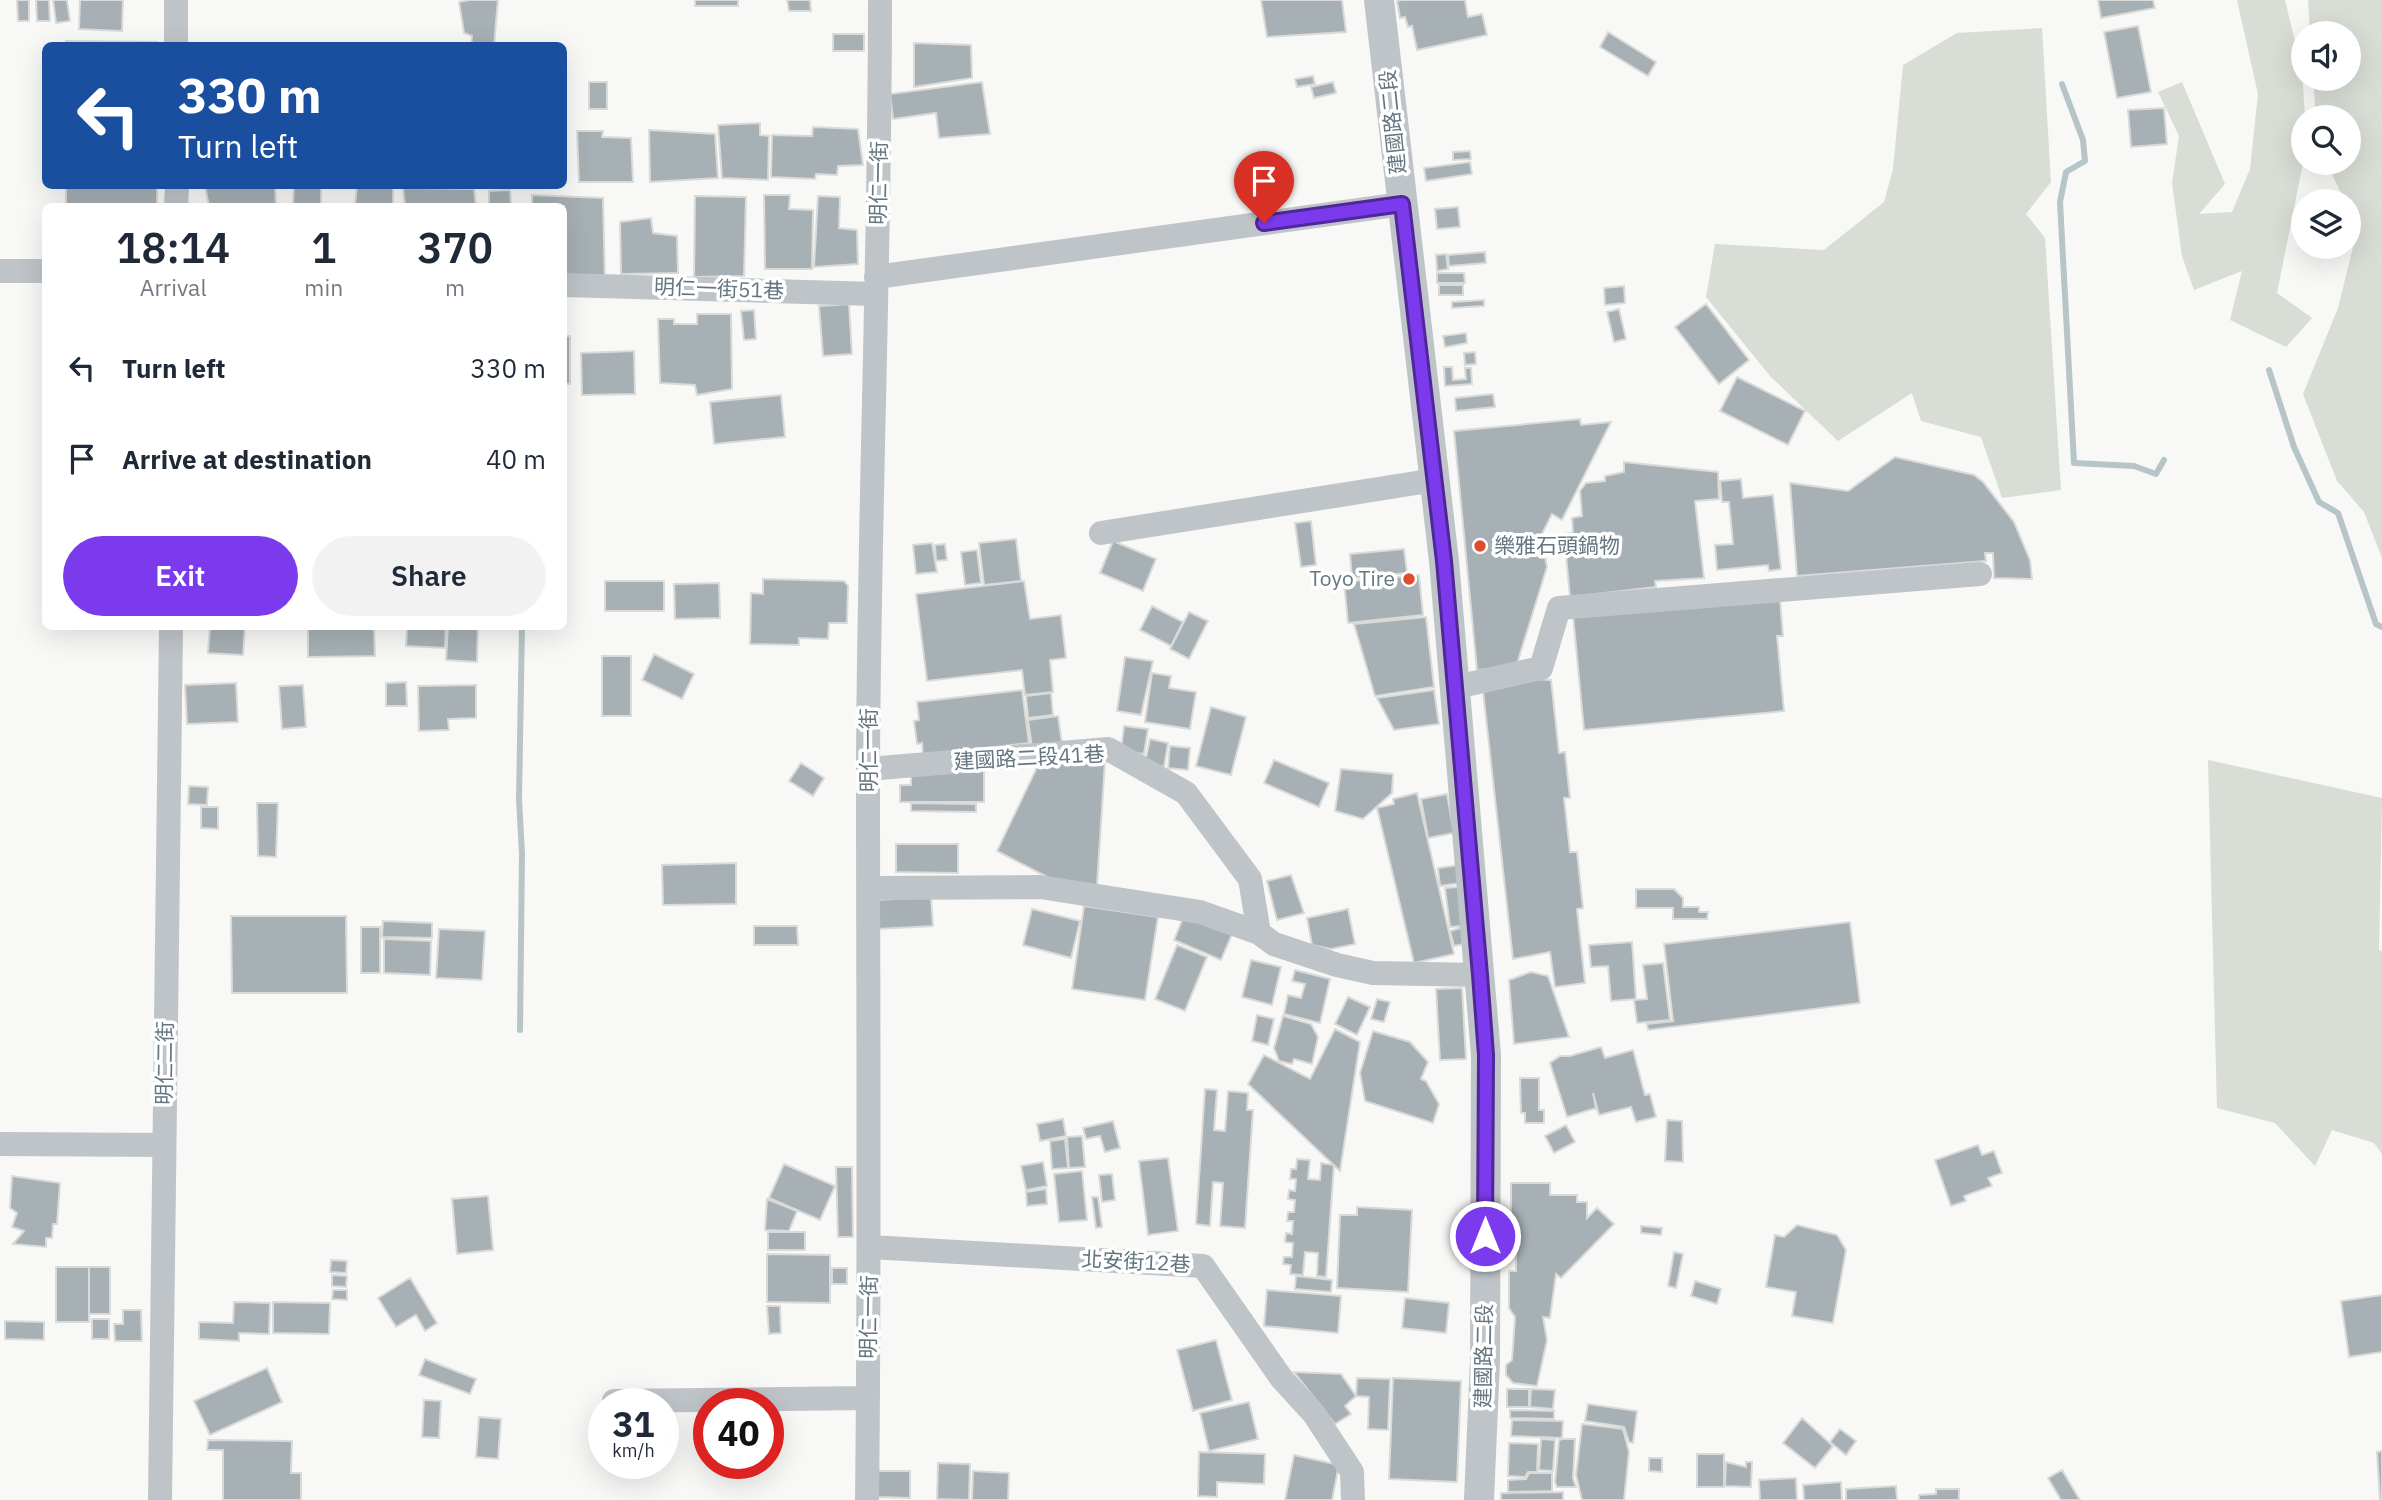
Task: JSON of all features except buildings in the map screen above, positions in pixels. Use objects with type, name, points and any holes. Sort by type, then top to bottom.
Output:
[{"type":"street","points":[[176,0],[176,42]]},
{"type":"street","name":"明仁一街","points":[[867,1500],[870,1247],[869,769],[876,285],[880,193],[880,0]]},
{"type":"street","name":"建國路二段","points":[[1380,0],[1456,687],[1486,1055],[1485,1361],[1479,1500]]},
{"type":"street","name":"明仁一街51巷","points":[[567,285],[876,285],[1402,204]]},
{"type":"street","points":[[0,271],[42,271]]},
{"type":"street","points":[[1101,533],[1435,480]]},
{"type":"street","points":[[1456,687],[1541,668],[1559,608],[1980,574]]},
{"type":"street","name":"明仁二街","points":[[160,1500],[172,630]]},
{"type":"street","name":"建國路二段41巷","points":[[869,769],[1108,749],[1186,793],[1250,879],[1259,933]]},
{"type":"street","points":[[870,888],[1040,887],[1200,912],[1259,933],[1273,944],[1373,973],[1480,975]]},
{"type":"street","points":[[0,1143],[164,1145]]},
{"type":"street","name":"北安街12巷","points":[[870,1247],[1203,1266],[1282,1379],[1314,1414],[1352,1472],[1353,1500]]},
{"type":"street","points":[[679,1400],[868,1398]]},
{"type":"shaded area","points":[[2237,0],[2285,0],[2291,25],[2291,91],[2303,91],[2304,105],[2291,105],[2291,175],[2301,175],[2298,189],[2291,189],[2291,223],[2277,293],[2312,318],[2286,347],[2230,320],[2242,271],[2194,290],[2182,256],[2172,183],[2179,136],[2158,92],[2182,82],[2225,184],[2199,214],[2232,212],[2250,169],[2258,94]]},
{"type":"shaded area","points":[[2308,0],[2382,0],[2382,558],[2364,512],[2337,481],[2303,394],[2338,308],[2350,259],[2361,259],[2361,189],[2339,189],[2332,175],[2361,175],[2361,105],[2315,105],[2314,91],[2361,91],[2361,21],[2309,21]]},
{"type":"shaded area","points":[[2042,28],[2051,182],[2026,214],[2045,238],[2061,490],[2002,498],[1981,437],[1921,421],[1912,393],[1838,441],[1770,376],[1706,297],[1715,244],[1824,250],[1884,202],[1893,169],[1903,65],[1957,33]]},
{"type":"shaded area","points":[[2208,760],[2382,798],[2379,950],[2382,951],[2382,1154],[2374,1143],[2332,1130],[2315,1166],[2275,1123],[2217,1108]]},
{"type":"waterway","points":[[2062,84],[2083,140],[2085,161],[2066,172],[2060,202],[2074,463],[2134,466],[2156,474],[2164,460]]},
{"type":"waterway","points":[[2269,370],[2294,447],[2319,502],[2338,513],[2376,624],[2382,627]]},
{"type":"waterway","points":[[520,1030],[522,854],[519,799],[522,630]]},
{"type":"place","name":"樂雅石頭鍋物","points":[[1480,546]]},
{"type":"place","name":"Toyo Tire","points":[[1409,579]]},
{"type":"route","points":[[1264,223],[1402,204],[1444,561],[1480,975],[1486,1055],[1485,1236]]}]
